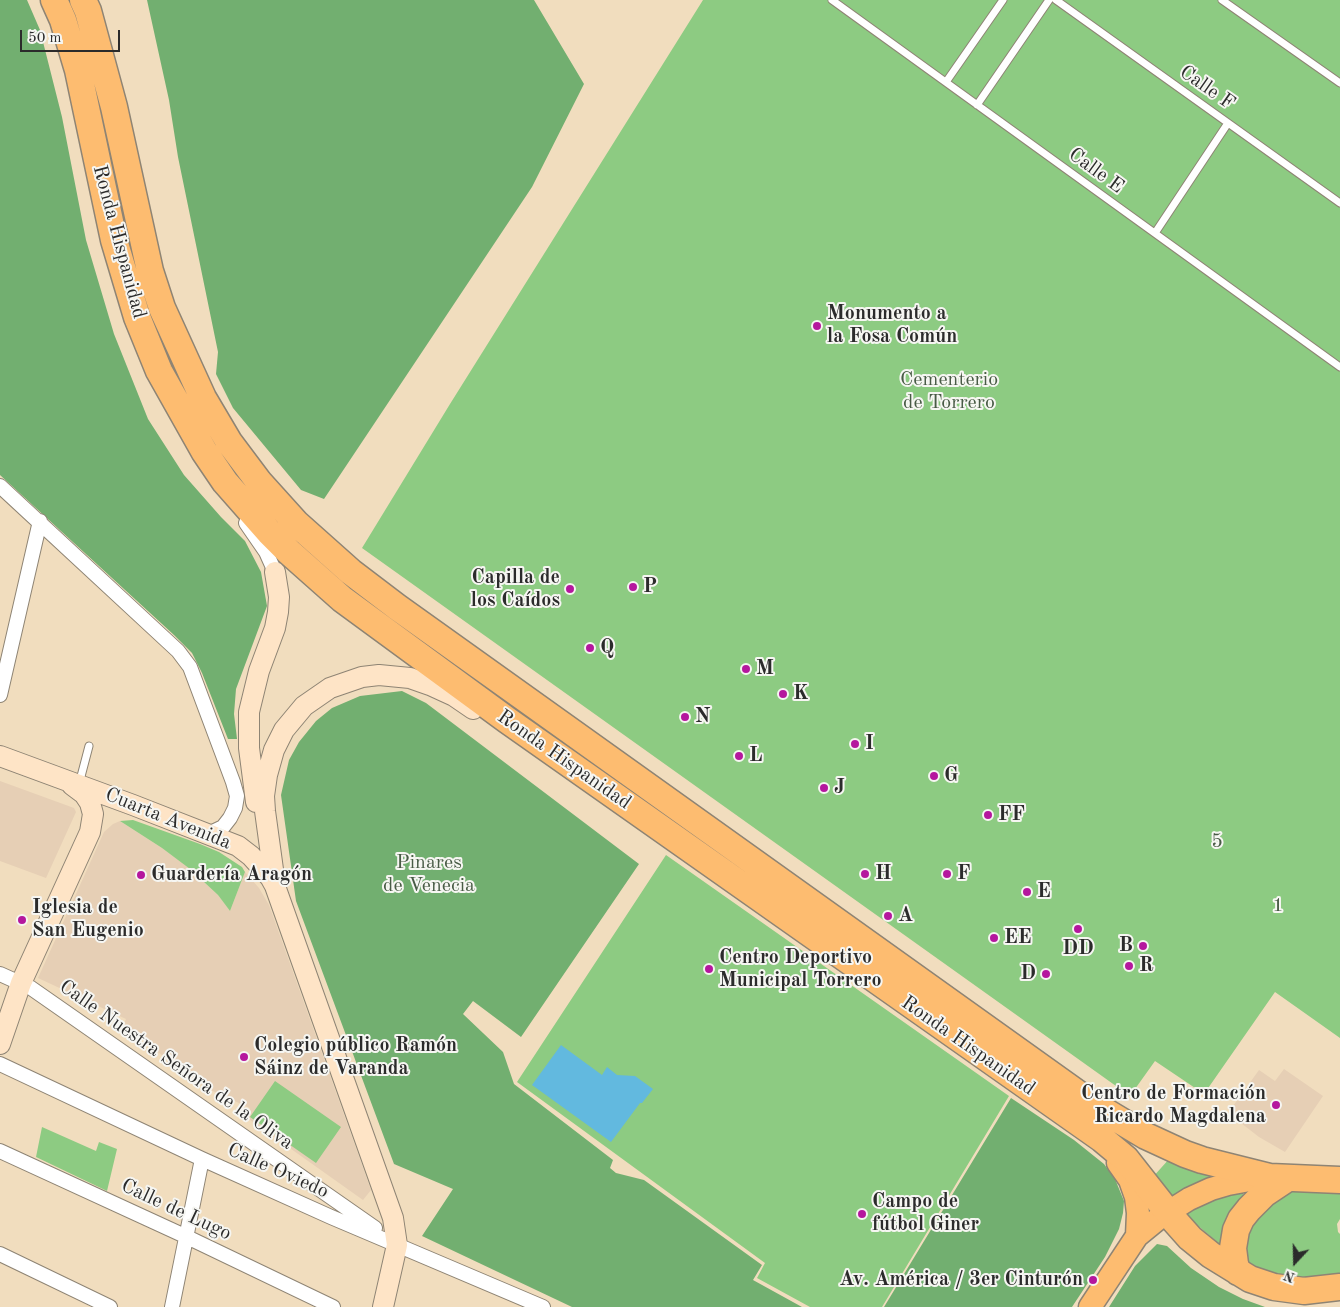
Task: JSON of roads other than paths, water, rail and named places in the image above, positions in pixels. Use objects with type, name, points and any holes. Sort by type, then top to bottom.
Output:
[{"type":"highway","name":"Ronda Hispanidad","points":[[54,0],[78,70],[114,240],[137,317],[159,371],[204,451],[225,482],[269,532],[342,599],[507,720],[1102,1140],[1126,1159],[1168,1212],[1201,1247],[1238,1272],[1260,1283],[1288,1290],[1318,1290],[1340,1287]]},
{"type":"highway","name":"Ronda Hispanidad","points":[[83,0],[114,107],[150,271],[162,308],[203,398],[229,442],[259,482],[296,523],[351,572],[405,613],[1091,1102],[1146,1136],[1185,1154],[1239,1170],[1279,1177],[1340,1180]]},
{"type":"highway","points":[[1238,1272],[1233,1248],[1236,1230],[1257,1200],[1272,1187],[1279,1177]]},
{"type":"main road","points":[[1102,1140],[1132,1186],[1137,1207],[1137,1236]]},
{"type":"main road","points":[[1090,1307],[1137,1236],[1168,1212],[1189,1199],[1212,1189],[1241,1181],[1279,1177]]},
{"type":"street","points":[[225,482],[233,504],[263,547],[275,572],[279,597],[275,628],[260,671],[250,712],[249,748],[258,830],[250,844],[242,847],[238,846]]},
{"type":"street","points":[[0,486],[178,652],[190,667],[237,796],[235,808],[230,818],[223,827],[208,834]]},
{"type":"street","points":[[0,695],[40,522]]},
{"type":"street","points":[[276,886],[265,811],[264,796],[267,775],[274,750],[284,730],[298,712],[314,698],[330,688],[362,677],[396,676],[410,678],[444,691],[485,716],[507,720]]},
{"type":"street","name":"Cuarta Avenida","points":[[0,756],[238,846],[257,862],[276,886],[393,1218],[397,1245]]},
{"type":"street","points":[[0,1044],[21,983],[90,832],[93,814],[90,803],[87,797],[70,782]]},
{"type":"street","points":[[90,832],[102,818],[117,809],[147,810]]},
{"type":"street","name":"Calle Nuestra Señora de la Oliva","points":[[0,974],[21,983],[39,994],[381,1232]]},
{"type":"street","name":"Calle Oviedo","points":[[0,1064],[202,1159],[543,1307]]},
{"type":"street","name":"Calle de Lugo","points":[[0,1151],[333,1307]]},
{"type":"street","points":[[172,1307],[202,1159]]},
{"type":"street","points":[[383,1307],[397,1245]]},
{"type":"street","points":[[0,1254],[110,1307]]},
{"type":"lane","name":"Calle E","points":[[832,0],[1340,367]]},
{"type":"lane","points":[[946,82],[1003,0]]},
{"type":"lane","points":[[977,105],[1049,0]]},
{"type":"lane","name":"Calle F","points":[[1056,0],[1340,203]]},
{"type":"lane","points":[[1222,0],[1340,83]]},
{"type":"lane","points":[[1155,233],[1228,123]]},
{"type":"lane","points":[[70,782],[89,746]]},
{"type":"water","points":[[561,1045],[602,1075],[607,1067],[617,1075],[635,1076],[653,1089],[611,1142],[532,1085]]},
{"type":"place","name":"Monumento a la Fosa Común","points":[[817,326]]},
{"type":"place","name":"P","points":[[633,587]]},
{"type":"place","name":"Capilla de los Caídos","points":[[570,589]]},
{"type":"place","name":"Q","points":[[590,648]]},
{"type":"place","name":"M","points":[[746,669]]},
{"type":"place","name":"K","points":[[783,694]]},
{"type":"place","name":"N","points":[[685,717]]},
{"type":"place","name":"I","points":[[855,744]]},
{"type":"place","name":"L","points":[[739,756]]},
{"type":"place","name":"G","points":[[934,776]]},
{"type":"place","name":"J","points":[[824,788]]},
{"type":"place","name":"FF","points":[[988,815]]},
{"type":"place","name":"H","points":[[865,874]]},
{"type":"place","name":"F","points":[[947,874]]},
{"type":"place","name":"Guardería Aragón","points":[[141,875]]},
{"type":"place","name":"E","points":[[1027,892]]},
{"type":"place","name":"A","points":[[888,916]]},
{"type":"place","name":"Iglesia de San Eugenio","points":[[22,920]]},
{"type":"place","name":"DD","points":[[1078,929]]},
{"type":"place","name":"EE","points":[[994,938]]},
{"type":"place","name":"B","points":[[1143,946]]},
{"type":"place","name":"R","points":[[1129,966]]},
{"type":"place","name":"Centro Deportivo Municipal Torrero","points":[[709,969]]},
{"type":"place","name":"D","points":[[1046,974]]},
{"type":"place","name":"Colegio público Ramón Sáinz de Varanda","points":[[244,1057]]},
{"type":"place","name":"Centro de Formación Ricardo Magdalena","points":[[1276,1105]]},
{"type":"place","name":"Campo de fútbol Giner","points":[[862,1214]]},
{"type":"place","name":"Av. América / 3er Cinturón","points":[[1093,1280]]},
{"type":"park label","name":"Cementerio de Torrero","points":[[949,392]]},
{"type":"park label","name":"5","points":[[1217,842]]},
{"type":"park label","name":"Pinares de Venecia","points":[[429,874]]},
{"type":"park label","name":"1","points":[[1278,906]]}]
